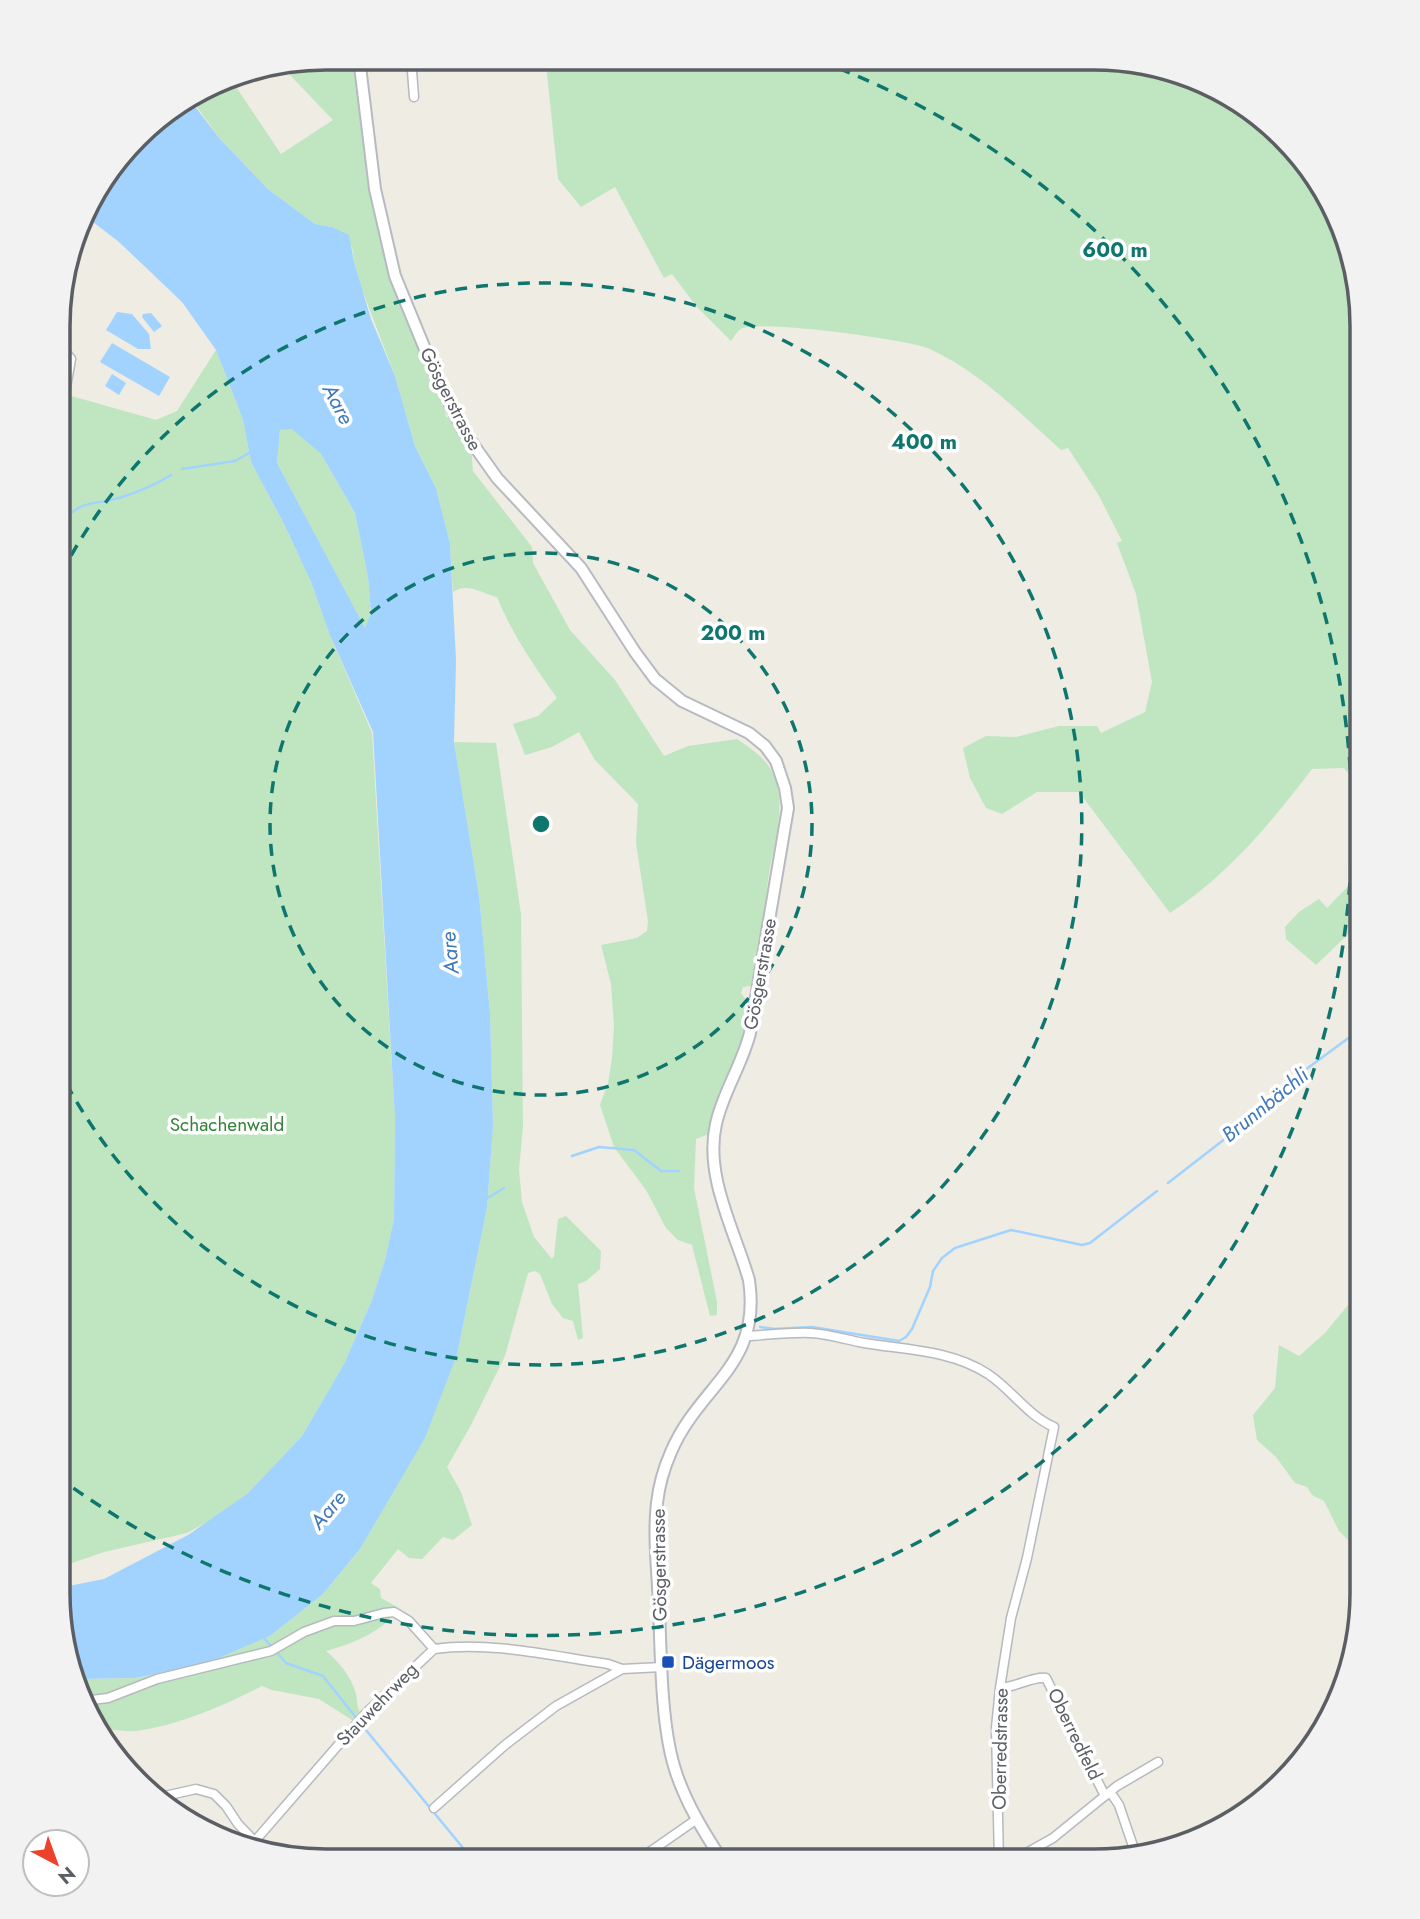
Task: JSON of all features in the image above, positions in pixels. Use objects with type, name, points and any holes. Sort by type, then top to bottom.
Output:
[{"type":"main road","name":"Gösgerstrasse","points":[[360,70],[375,189],[386,242],[407,309],[452,410],[473,446],[515,499],[581,568],[655,679],[682,701],[749,733],[765,746],[782,774],[788,808],[752,1021],[745,1051],[716,1123],[713,1142],[714,1168],[749,1280],[752,1309],[747,1336],[735,1362],[688,1422],[671,1451],[658,1494],[656,1516],[668,1744],[680,1784],[715,1849]]},
{"type":"street","points":[[412,70],[414,97]]},
{"type":"street","name":"Oberredstrasse","points":[[747,1336],[814,1333],[944,1356],[989,1375],[1033,1415],[1054,1427],[1027,1558],[1011,1618],[1000,1688],[996,1728],[999,1849]]},
{"type":"street","points":[[93,1700],[108,1698],[157,1679],[273,1649],[318,1626],[334,1621],[354,1621],[394,1612],[409,1621],[434,1649]]},
{"type":"street","name":"Stauwehrweg","points":[[261,1840],[366,1713],[434,1649],[494,1649],[608,1664],[622,1669],[662,1667]]},
{"type":"street","points":[[433,1808],[505,1745],[556,1706],[622,1669]]},
{"type":"street","name":"Oberredfeld","points":[[1000,1688],[1016,1687],[1038,1677],[1048,1680],[1108,1795]]},
{"type":"street","points":[[1033,1849],[1053,1838],[1129,1778],[1158,1762]]},
{"type":"street","points":[[169,1795],[187,1790],[208,1791],[220,1799],[237,1824],[251,1837]]},
{"type":"street","points":[[1108,1795],[1119,1805],[1133,1846]]},
{"type":"street","points":[[654,1849],[697,1819]]},
{"type":"green space","points":[[357,70],[375,207],[444,402],[446,417],[452,418],[471,448],[473,471],[532,547],[533,563],[570,630],[615,680],[664,756],[688,746],[737,739],[765,762],[777,786],[779,815],[755,985],[743,987],[741,993],[751,1007],[709,1134],[696,1139],[694,1188],[717,1302],[717,1315],[710,1316],[692,1245],[678,1240],[666,1228],[646,1190],[614,1147],[600,1105],[608,1083],[614,1025],[611,984],[601,945],[637,938],[647,931],[648,921],[636,843],[638,804],[595,760],[579,732],[552,747],[525,755],[513,724],[538,716],[557,698],[517,637],[497,597],[469,588],[453,592],[450,543],[436,488],[415,446],[395,376],[361,287],[352,247],[332,227],[315,224],[268,189],[220,139],[196,105],[236,87],[281,154],[333,120],[289,74]]},
{"type":"green space","points":[[547,70],[1127,72],[1192,89],[1222,104],[1250,123],[1286,157],[1316,198],[1331,228],[1348,293],[1350,776],[1344,768],[1312,769],[1247,847],[1211,882],[1170,913],[1079,792],[1037,792],[1002,814],[986,808],[970,778],[963,748],[986,736],[1016,737],[1059,726],[1097,726],[1101,733],[1145,712],[1152,682],[1136,594],[1117,543],[1122,541],[1098,494],[1068,448],[1061,450],[983,382],[930,349],[866,336],[775,327],[741,329],[731,341],[697,307],[672,274],[664,278],[615,187],[581,207],[558,179]]},
{"type":"green space","name":"Schachenwald","points":[[216,350],[243,420],[251,462],[311,582],[329,633],[372,733],[395,1119],[394,1218],[385,1260],[372,1300],[344,1364],[302,1436],[247,1494],[223,1513],[187,1533],[104,1552],[70,1564],[70,396],[156,420],[177,411]]},
{"type":"green space","points":[[292,428],[321,454],[355,513],[368,577],[371,613],[365,629],[277,463],[280,430]]},
{"type":"green space","points":[[454,742],[496,743],[521,914],[523,1126],[519,1170],[522,1202],[534,1237],[552,1259],[558,1219],[566,1216],[601,1251],[600,1269],[578,1284],[583,1338],[578,1340],[573,1321],[563,1318],[552,1304],[540,1274],[535,1271],[528,1273],[505,1356],[447,1467],[461,1492],[472,1525],[453,1540],[443,1537],[422,1559],[409,1558],[398,1549],[371,1583],[380,1589],[381,1598],[397,1607],[393,1615],[367,1635],[326,1651],[344,1670],[354,1687],[362,1716],[355,1722],[319,1699],[262,1686],[217,1707],[168,1725],[136,1731],[109,1729],[85,1679],[136,1678],[210,1662],[270,1636],[323,1594],[360,1549],[424,1438],[457,1355],[487,1208],[493,1126],[490,1013],[479,895]]},
{"type":"green space","points":[[1350,884],[1350,932],[1316,965],[1286,939],[1285,927],[1299,912],[1319,899],[1327,908]]},
{"type":"green space","points":[[1350,1303],[1350,1542],[1339,1531],[1324,1501],[1312,1495],[1307,1487],[1295,1483],[1276,1457],[1257,1440],[1253,1415],[1275,1388],[1279,1345],[1299,1356],[1325,1333]]},
{"type":"water","name":"Aare","points":[[195,106],[220,139],[268,189],[315,224],[332,227],[349,235],[371,319],[395,376],[415,446],[436,488],[450,543],[456,660],[454,742],[479,895],[490,1013],[493,1126],[487,1208],[457,1355],[425,1438],[360,1549],[323,1594],[270,1636],[210,1662],[136,1678],[85,1679],[72,1626],[70,1586],[104,1579],[188,1535],[247,1494],[302,1436],[344,1364],[372,1300],[385,1260],[394,1218],[395,1119],[373,732],[329,633],[311,582],[251,462],[243,420],[216,350],[182,302],[119,242],[93,222],[104,198],[134,157],[170,123]],"holes":[[[292,429],[321,454],[355,513],[368,577],[371,613],[365,628],[277,463],[280,430]]]},
{"type":"water","points":[[117,312],[132,314],[149,334],[151,349],[138,349],[106,330]]},
{"type":"water","points":[[151,313],[162,326],[154,332],[142,317],[143,314]]},
{"type":"water","points":[[112,343],[170,377],[159,396],[100,362]]},
{"type":"water","points":[[112,374],[126,383],[119,395],[105,386]]},
{"type":"waterway","points":[[182,469],[235,461],[251,452]]},
{"type":"waterway","points":[[70,514],[87,504],[119,498],[152,486],[171,475]]},
{"type":"waterway","name":"Brunnbächli","points":[[1168,1183],[1257,1114],[1297,1076],[1350,1037]]},
{"type":"waterway","name":"Brunnbächli","points":[[572,1156],[599,1147],[634,1150],[661,1171],[679,1171]]},
{"type":"waterway","points":[[486,1199],[504,1188]]},
{"type":"waterway","name":"Brunnbächli","points":[[760,1327],[812,1327],[899,1341],[912,1329],[930,1287],[933,1271],[942,1258],[955,1248],[1011,1230],[1082,1245],[1090,1243],[1157,1191]]},
{"type":"waterway","points":[[264,1638],[286,1663],[323,1676],[358,1720]]},
{"type":"waterway","points":[[361,1724],[464,1849]]},
{"type":"place","name":"Dägermoos","points":[[668,1662]]}]
